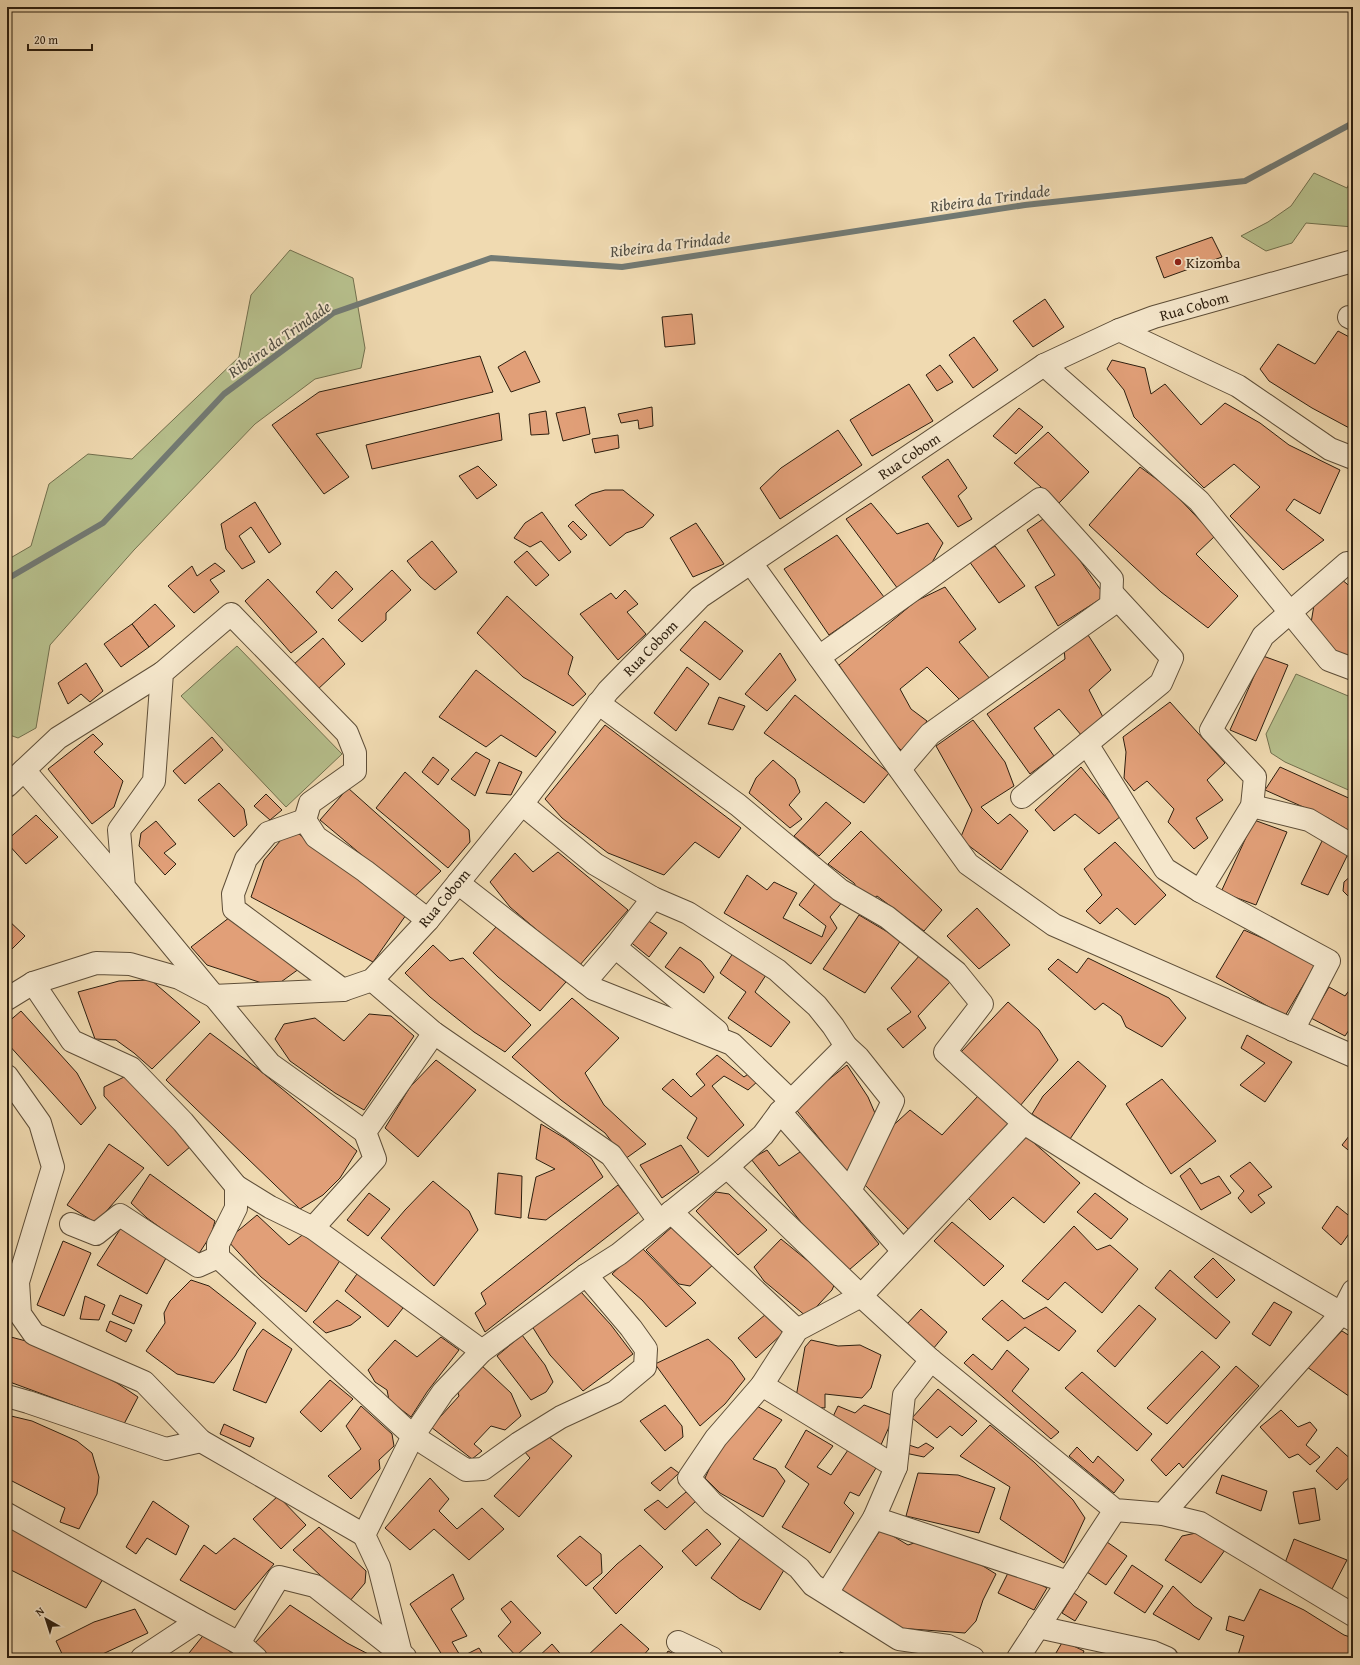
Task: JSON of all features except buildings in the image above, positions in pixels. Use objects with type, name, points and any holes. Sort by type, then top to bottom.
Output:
[{"type":"street","name":"Rua Cobom","points":[[213,996],[342,990],[372,980],[428,920],[522,804],[598,703],[700,597],[1044,364],[1119,330],[1154,317],[1353,261]]},
{"type":"street","points":[[1119,330],[1238,386],[1330,449],[1353,458]]},
{"type":"street","points":[[1044,364],[1198,501],[1329,660],[1353,669]]},
{"type":"street","points":[[819,657],[1040,499],[1112,579],[1111,605],[930,734],[900,769]]},
{"type":"street","points":[[751,563],[968,864],[1054,924],[1353,1056]]},
{"type":"street","points":[[1200,891],[1252,806],[1255,777],[1211,730],[1263,636],[1347,563],[1353,565]]},
{"type":"street","points":[[1022,797],[1160,683],[1172,658],[1112,593]]},
{"type":"street","points":[[7,786],[58,738],[162,673],[231,614],[347,733],[355,753],[355,771],[310,803],[305,820],[316,837],[365,871],[428,920]]},
{"type":"street","points":[[124,886],[119,830],[154,781],[162,673]]},
{"type":"street","points":[[598,703],[738,805],[840,890],[887,917],[956,972],[982,1004],[945,1052],[1024,1123],[1137,1194],[1347,1317]]},
{"type":"street","points":[[1087,744],[1165,869],[1200,891],[1329,961],[1294,1030]]},
{"type":"street","points":[[24,770],[124,886],[270,1064],[365,1132],[375,1159],[313,1228]]},
{"type":"street","points":[[522,804],[595,864],[653,898],[688,913],[777,970],[817,1006],[834,1026],[846,1046],[858,1057],[893,1100],[850,1192]]},
{"type":"street","points":[[1252,806],[1309,820],[1353,846]]},
{"type":"street","points":[[305,820],[268,833],[246,859],[233,894],[234,909],[342,990]]},
{"type":"street","points":[[458,883],[594,989],[732,1044]]},
{"type":"street","points":[[585,982],[615,947],[653,898]]},
{"type":"street","points":[[615,947],[732,1044],[785,1106],[850,1192],[903,1251]]},
{"type":"street","points":[[7,999],[33,982],[96,963],[130,964],[179,978],[213,996]]},
{"type":"street","points":[[372,980],[434,1033],[611,1155],[665,1217],[797,1330]]},
{"type":"street","points":[[33,982],[72,1041],[131,1068],[183,1122],[236,1186],[270,1207],[313,1228],[482,1351]]},
{"type":"street","points":[[365,1132],[434,1033]]},
{"type":"street","points":[[364,1535],[413,1436],[443,1392],[482,1351],[586,1275],[619,1254],[727,1167],[763,1135],[785,1106],[846,1046]]},
{"type":"street","points":[[7,1076],[40,1123],[53,1167],[18,1282],[20,1314],[34,1334],[144,1382],[201,1441],[364,1535],[379,1567],[402,1657]]},
{"type":"street","points":[[973,1658],[948,1646],[899,1639],[813,1585],[799,1568],[712,1503],[689,1478],[716,1438],[762,1385],[797,1330],[861,1296],[1024,1123]]},
{"type":"street","points":[[727,1167],[861,1296],[932,1360],[1115,1510],[1163,1514],[1200,1523],[1353,1615]]},
{"type":"street","points":[[236,1186],[236,1208],[218,1244],[218,1257],[413,1436],[466,1470],[483,1469],[519,1443],[561,1417],[615,1392],[645,1367],[646,1349],[631,1328],[586,1275]]},
{"type":"street","points":[[71,1224],[96,1234],[120,1214],[198,1266],[218,1257]]},
{"type":"street","points":[[1163,1514],[1347,1317],[1353,1291]]},
{"type":"street","points":[[827,1593],[874,1518],[896,1467],[904,1395],[932,1360]]},
{"type":"street","points":[[762,1385],[896,1467]]},
{"type":"street","points":[[7,1396],[166,1449],[201,1441]]},
{"type":"street","points":[[1018,1658],[1115,1510]]},
{"type":"street","points":[[7,1514],[239,1643],[256,1658]]},
{"type":"street","points":[[874,1518],[1068,1582]]},
{"type":"street","points":[[239,1643],[279,1577],[315,1586],[402,1657]]},
{"type":"street","points":[[142,1658],[198,1621]]},
{"type":"street","points":[[1038,1627],[1153,1652],[1167,1658]]},
{"type":"street","points":[[678,1642],[712,1658]]},
{"type":"green space","points":[[1314,173],[1347,188],[1353,176],[1353,227],[1306,223],[1292,243],[1266,251],[1241,236],[1268,222],[1291,206]]},
{"type":"green space","points":[[290,250],[353,278],[365,348],[361,368],[315,379],[255,424],[134,550],[50,645],[36,728],[18,738],[7,734],[7,560],[31,546],[49,484],[88,454],[132,459],[239,357],[251,295]]},
{"type":"green space","points":[[237,646],[342,754],[286,807],[181,696]]},
{"type":"green space","points":[[1296,674],[1353,698],[1353,792],[1285,762],[1271,753],[1266,734]]},
{"type":"waterway","name":"Ribeira da Trindade","points":[[7,579],[103,523],[224,394],[333,313],[491,258],[622,267],[1025,205],[1245,181],[1353,123]]},
{"type":"place","name":"Kizomba","points":[[1178,262]]}]
